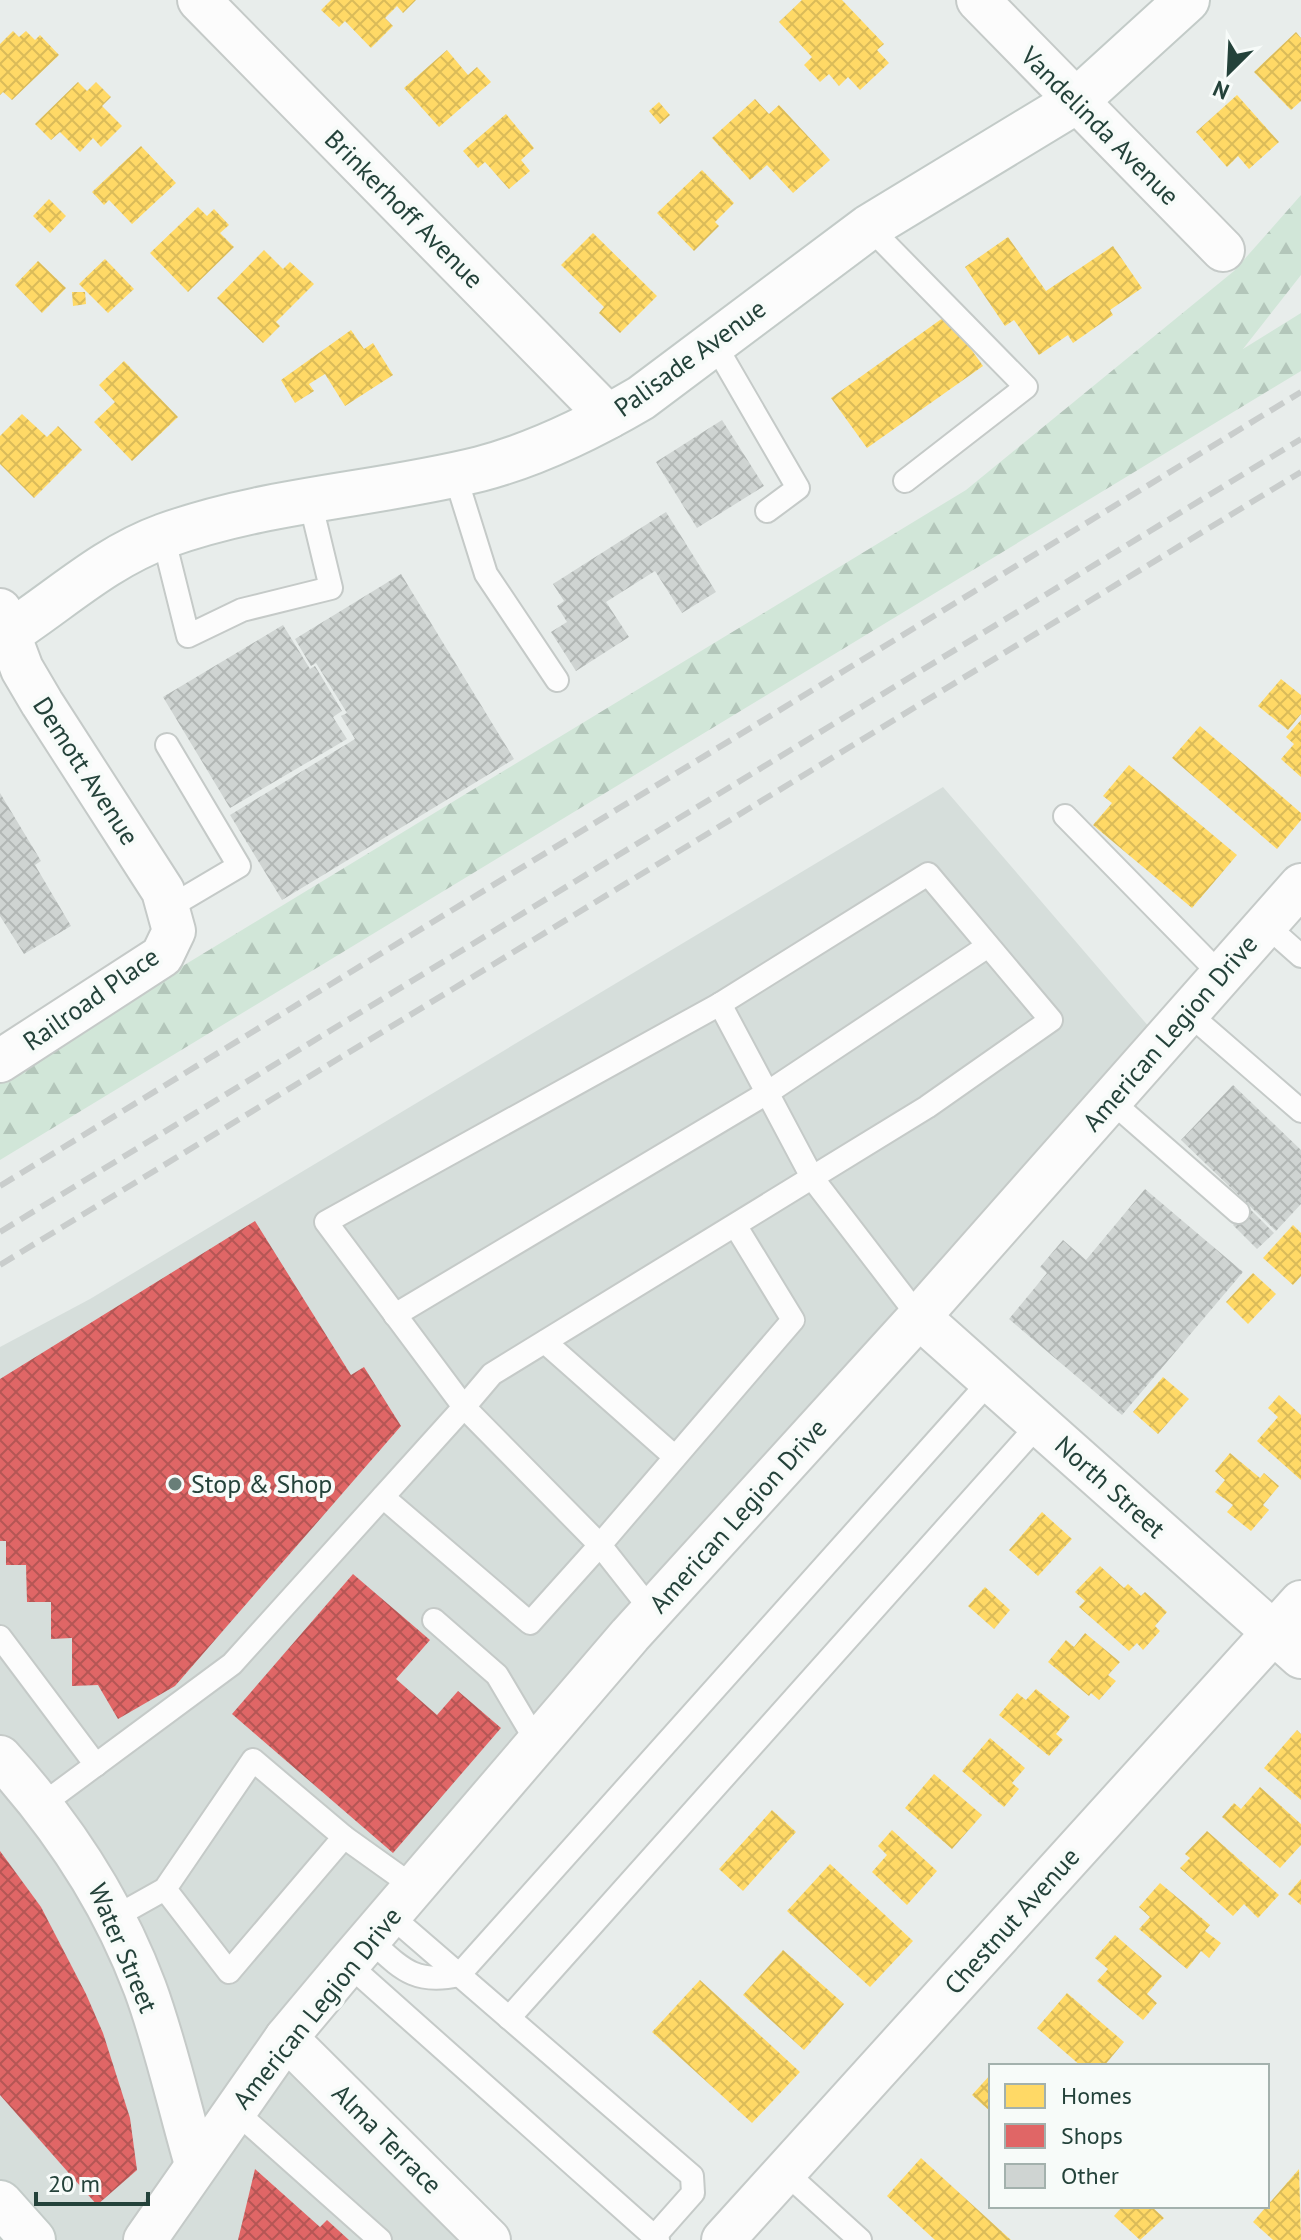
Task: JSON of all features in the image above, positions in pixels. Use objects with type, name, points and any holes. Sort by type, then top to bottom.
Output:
[{"type":"street","name":"Brinkerhoff Avenue","points":[[199,0],[609,417]]},
{"type":"street","name":"Vandelinda Avenue","points":[[978,0],[1223,250]]},
{"type":"street","name":"Palisade Avenue","points":[[4,627],[100,566],[163,536],[230,516],[455,475],[547,447],[609,417],[641,398],[869,227],[1075,102],[1187,0]]},
{"type":"street","name":"Demott Avenue","points":[[4,627],[22,669],[163,891],[171,919]]},
{"type":"street","name":"American Legion Drive","points":[[145,2240],[286,2038],[652,1611],[919,1317],[1301,885]]},
{"type":"street","name":"Railroad Place","points":[[0,1061],[162,956],[171,919]]},
{"type":"street","name":"North Street","points":[[919,1317],[1287,1645]]},
{"type":"street","name":"Chestnut Avenue","points":[[723,2240],[1287,1645],[1301,1602]]},
{"type":"street","name":"Water Street","points":[[0,1757],[43,1804],[85,1862],[115,1917],[146,1990],[196,2164]]},
{"type":"street","name":"Alma Terrace","points":[[286,2038],[489,2240]]},
{"type":"street","points":[[0,2203],[33,2240]]},
{"type":"lane","points":[[869,227],[1026,387],[905,481]]},
{"type":"lane","points":[[714,343],[798,488],[767,511]]},
{"type":"lane","points":[[455,475],[486,574],[557,680]]},
{"type":"lane","points":[[163,536],[188,636],[242,610],[331,588],[310,501]]},
{"type":"lane","points":[[167,745],[239,866],[171,919]]},
{"type":"lane","points":[[1065,816],[1221,975]]},
{"type":"lane","points":[[43,1804],[232,1664],[464,1407],[492,1374],[927,1107],[1051,1020],[928,874],[720,1004],[326,1222],[464,1407],[600,1545],[652,1611]]},
{"type":"lane","points":[[1266,925],[1301,956]]},
{"type":"lane","points":[[395,1315],[767,1093],[988,946]]},
{"type":"lane","points":[[720,1004],[813,1179],[919,1317]]},
{"type":"lane","points":[[1188,1013],[1301,1111]]},
{"type":"lane","points":[[1110,1100],[1238,1212]]},
{"type":"lane","points":[[383,1497],[530,1623],[793,1320],[735,1225]]},
{"type":"lane","points":[[545,1342],[675,1457]]},
{"type":"lane","points":[[115,1917],[165,1889],[253,1760],[344,1837],[381,1927],[409,1975],[442,1979],[459,1975],[990,1381]]},
{"type":"lane","points":[[509,2018],[1039,1424]]},
{"type":"lane","points":[[434,1620],[497,1675],[538,1744]]},
{"type":"lane","points":[[0,1637],[96,1765]]},
{"type":"lane","points":[[165,1889],[229,1972],[344,1837]]},
{"type":"lane","points":[[381,1927],[459,1975],[692,2176],[693,2193],[656,2239],[381,1927]]},
{"type":"lane","points":[[234,2110],[380,2240]]},
{"type":"lane","points":[[785,2172],[860,2240]]},
{"type":"shaded area","points":[[943,787],[1162,1042],[286,2037],[489,2240],[0,2240],[0,1347],[90,1299]]},
{"type":"green space","points":[[1301,195],[1301,275],[1243,349],[1301,313],[1301,371],[0,1160],[0,1077],[966,490],[1234,271]]},
{"type":"building: Homes","points":[[331,0],[416,0],[403,13],[397,6],[385,18],[393,26],[371,48],[345,21],[339,27],[321,10]]},
{"type":"building: Homes","points":[[802,0],[842,0],[884,44],[877,50],[889,63],[860,90],[848,77],[839,86],[829,74],[820,82],[804,65],[812,57],[779,22]]},
{"type":"building: Homes","points":[[13,31],[19,37],[26,31],[35,40],[40,35],[59,55],[12,100],[3,92],[0,95],[0,44]]},
{"type":"building: Homes","points":[[1296,32],[1301,38],[1301,101],[1291,110],[1254,72]]},
{"type":"building: Homes","points":[[447,50],[468,75],[477,67],[491,82],[439,127],[404,88]]},
{"type":"building: Homes","points":[[78,82],[87,91],[96,82],[111,97],[102,106],[122,126],[101,147],[93,138],[80,152],[60,132],[51,140],[35,124]]},
{"type":"building: Homes","points":[[1237,95],[1279,142],[1249,169],[1238,156],[1227,167],[1196,132]]},
{"type":"building: Homes","points":[[755,99],[769,114],[779,105],[830,160],[793,193],[767,165],[750,180],[712,138]]},
{"type":"building: Homes","points":[[659,102],[670,115],[660,124],[649,111]]},
{"type":"building: Homes","points":[[506,114],[534,148],[521,160],[530,171],[509,189],[485,162],[478,168],[463,151]]},
{"type":"building: Homes","points":[[141,146],[176,183],[132,224],[109,200],[104,205],[92,192]]},
{"type":"building: Homes","points":[[702,170],[734,203],[715,222],[719,226],[694,251],[657,213]]},
{"type":"building: Homes","points":[[49,199],[66,216],[50,233],[33,216]]},
{"type":"building: Homes","points":[[198,207],[207,216],[214,209],[229,225],[220,233],[234,247],[188,292],[150,253]]},
{"type":"building: Homes","points":[[593,233],[657,296],[620,333],[599,313],[604,307],[561,265]]},
{"type":"building: Homes","points":[[1008,237],[1046,291],[1113,246],[1142,288],[1110,310],[1113,315],[1073,343],[1068,335],[1039,355],[1014,320],[1005,326],[965,267]]},
{"type":"building: Homes","points":[[264,250],[283,269],[290,262],[314,284],[276,322],[280,326],[263,343],[217,298]]},
{"type":"building: Homes","points":[[105,259],[134,289],[108,313],[79,284]]},
{"type":"building: Homes","points":[[38,261],[66,288],[42,313],[15,285]]},
{"type":"building: Homes","points":[[72,292],[85,292],[86,304],[73,306]]},
{"type":"building: Homes","points":[[947,315],[983,366],[867,448],[831,398]]},
{"type":"building: Homes","points":[[351,330],[364,349],[373,343],[393,375],[345,406],[325,374],[309,384],[314,391],[295,403],[281,380]]},
{"type":"building: Homes","points":[[124,361],[178,417],[132,461],[94,422],[115,402],[99,385]]},
{"type":"building: Homes","points":[[22,414],[47,437],[58,426],[82,450],[34,498],[0,464],[0,436]]},
{"type":"building: Homes","points":[[1281,679],[1301,695],[1301,714],[1288,730],[1258,706]]},
{"type":"building: Homes","points":[[1301,720],[1301,777],[1281,759],[1294,744],[1286,737]]},
{"type":"building: Homes","points":[[1200,726],[1301,813],[1301,820],[1277,849],[1172,758]]},
{"type":"building: Homes","points":[[1129,765],[1237,855],[1192,908],[1093,825],[1112,803],[1103,796]]},
{"type":"building: Homes","points":[[1293,1225],[1301,1233],[1301,1276],[1293,1285],[1263,1258]]},
{"type":"building: Homes","points":[[1253,1273],[1276,1294],[1248,1324],[1226,1302]]},
{"type":"building: Homes","points":[[1163,1377],[1189,1399],[1158,1434],[1133,1412]]},
{"type":"building: Homes","points":[[1279,1395],[1301,1415],[1301,1480],[1257,1441],[1278,1417],[1268,1408]]},
{"type":"building: Homes","points":[[1230,1453],[1260,1478],[1264,1473],[1279,1486],[1263,1505],[1269,1510],[1251,1531],[1227,1512],[1233,1505],[1215,1492],[1225,1480],[1215,1471]]},
{"type":"building: Homes","points":[[1042,1512],[1072,1539],[1038,1576],[1009,1550]]},
{"type":"building: Homes","points":[[1100,1566],[1124,1588],[1128,1584],[1141,1596],[1145,1592],[1167,1612],[1155,1626],[1160,1631],[1143,1650],[1137,1643],[1129,1651],[1079,1607],[1085,1601],[1075,1592]]},
{"type":"building: Homes","points":[[985,1587],[1010,1610],[994,1629],[968,1606]]},
{"type":"building: Homes","points":[[1085,1633],[1120,1662],[1108,1675],[1116,1681],[1099,1700],[1091,1693],[1089,1696],[1048,1662],[1066,1640],[1074,1647]]},
{"type":"building: Homes","points":[[1036,1689],[1070,1717],[1056,1734],[1063,1740],[1049,1756],[999,1715],[1017,1693],[1026,1700]]},
{"type":"building: Homes","points":[[1297,1730],[1301,1734],[1301,1800],[1264,1768]]},
{"type":"building: Homes","points":[[990,1738],[1025,1768],[1012,1783],[1019,1789],[1004,1807],[962,1771]]},
{"type":"building: Homes","points":[[934,1774],[982,1815],[952,1849],[905,1808]]},
{"type":"building: Homes","points":[[1260,1787],[1301,1824],[1301,1845],[1280,1868],[1222,1817],[1234,1803],[1241,1809]]},
{"type":"building: Homes","points":[[772,1810],[796,1832],[743,1891],[719,1869]]},
{"type":"building: Homes","points":[[892,1830],[937,1871],[907,1905],[872,1872],[887,1855],[878,1846]]},
{"type":"building: Homes","points":[[1207,1831],[1279,1895],[1258,1918],[1244,1904],[1233,1916],[1180,1868],[1190,1858],[1185,1854]]},
{"type":"building: Homes","points":[[830,1864],[913,1941],[870,1987],[787,1911]]},
{"type":"building: Homes","points":[[1301,1879],[1301,1905],[1288,1894]]},
{"type":"building: Homes","points":[[1160,1883],[1210,1925],[1205,1931],[1221,1943],[1209,1958],[1201,1951],[1187,1969],[1139,1929],[1150,1917],[1139,1907]]},
{"type":"building: Homes","points":[[1115,1935],[1162,1976],[1147,1994],[1157,2003],[1143,2020],[1097,1981],[1108,1969],[1095,1958]]},
{"type":"building: Homes","points":[[783,1950],[844,2004],[804,2050],[743,1995]]},
{"type":"building: Homes","points":[[700,1980],[800,2072],[752,2123],[652,2032]]},
{"type":"building: Homes","points":[[1067,1993],[1124,2042],[1106,2064],[1079,2064],[1037,2028]]},
{"type":"building: Homes","points":[[989,2076],[989,2110],[972,2095]]},
{"type":"building: Homes","points":[[921,2158],[1011,2240],[935,2240],[887,2196]]},
{"type":"building: Homes","points":[[1299,2169],[1301,2240],[1273,2240],[1253,2222],[1265,2208],[1269,2208],[1269,2204]]},
{"type":"building: Homes","points":[[1121,2208],[1153,2208],[1164,2218],[1140,2240],[1114,2216]]},
{"type":"building: Shops","name":"Stop & Shop","points":[[255,1221],[351,1375],[364,1367],[401,1426],[175,1686],[118,1719],[98,1685],[72,1686],[72,1638],[51,1639],[51,1602],[27,1602],[26,1565],[6,1565],[6,1541],[0,1541],[0,1379]]},
{"type":"building: Shops","points":[[353,1574],[430,1640],[396,1679],[437,1715],[458,1691],[501,1728],[393,1853],[232,1714]]},
{"type":"building: Shops","points":[[0,1851],[41,1907],[86,1994],[103,2033],[130,2118],[137,2170],[97,2205],[0,2095]]},
{"type":"building: Shops","points":[[255,2169],[320,2227],[327,2220],[349,2240],[238,2240]]},
{"type":"building: Other","points":[[722,420],[764,486],[697,528],[656,462]]},
{"type":"building: Other","points":[[666,512],[716,592],[682,613],[655,571],[606,602],[629,637],[576,671],[551,632],[567,622],[557,606],[564,601],[553,584]]},
{"type":"building: Other","points":[[401,574],[514,759],[282,900],[230,815],[355,739],[341,716],[347,713],[316,663],[311,666],[295,639]]},
{"type":"building: Other","points":[[283,625],[310,669],[315,666],[342,711],[333,717],[347,739],[230,808],[163,697]]},
{"type":"building: Other","points":[[0,793],[41,861],[35,865],[71,926],[24,954],[0,916]]},
{"type":"building: Other","points":[[1233,1085],[1301,1150],[1301,1204],[1276,1231],[1181,1140]]},
{"type":"building: Other","points":[[1145,1189],[1243,1272],[1122,1415],[1009,1319],[1047,1273],[1040,1267],[1063,1240],[1086,1260]]},
{"type":"building: Other","points":[[1250,1209],[1274,1233],[1257,1249],[1233,1225]]},
{"type":"railway","points":[[0,1186],[1301,392]]},
{"type":"railway","points":[[0,1232],[1301,439]]},
{"type":"railway","points":[[0,1265],[1301,472]]},
{"type":"place","name":"Stop & Shop","points":[[175,1484]]}]
